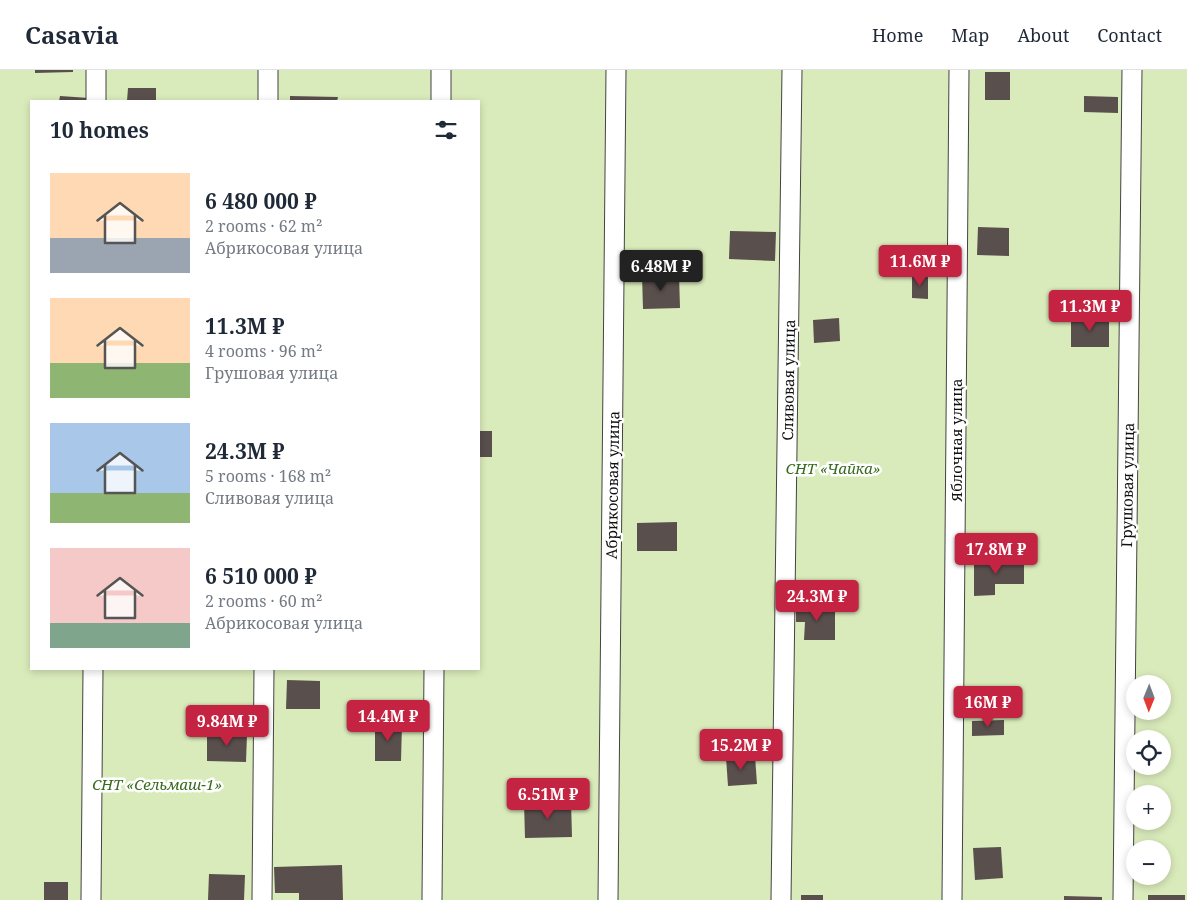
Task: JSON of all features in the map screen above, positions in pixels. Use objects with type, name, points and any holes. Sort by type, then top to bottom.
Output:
[{"type":"street","points":[[96,70],[96,100]]},
{"type":"street","points":[[268,70],[268,100]]},
{"type":"street","points":[[441,70],[441,100]]},
{"type":"street","name":"Абрикосовая улица","points":[[608,900],[616,70]]},
{"type":"street","name":"Сливовая улица","points":[[781,900],[792,70]]},
{"type":"street","name":"Яблочная улица","points":[[952,900],[959,70]]},
{"type":"street","name":"Грушовая улица","points":[[1123,900],[1132,70]]},
{"type":"street","points":[[91,900],[92,670]]},
{"type":"street","points":[[262,900],[264,670]]},
{"type":"street","points":[[432,900],[434,670]]},
{"type":"green space","name":"СНТ «Чайка»","points":[[0,70],[1187,70],[1187,900],[0,900]]},
{"type":"building","points":[[35,70],[73,70],[73,72],[35,73]]},
{"type":"building","points":[[985,72],[1010,72],[1010,100],[985,100]]},
{"type":"building","points":[[128,88],[156,88],[156,100],[127,100]]},
{"type":"building","points":[[60,96],[89,98],[88,100],[59,100]]},
{"type":"building","points":[[290,96],[338,97],[337,100],[290,100]]},
{"type":"building","points":[[1084,96],[1118,97],[1118,113],[1084,112]]},
{"type":"building","points":[[978,227],[1009,228],[1009,256],[977,255]]},
{"type":"building","points":[[730,231],[776,232],[775,261],[729,259]]},
{"type":"building","points":[[679,274],[680,308],[643,309],[642,275]]},
{"type":"building","points":[[912,275],[928,276],[928,299],[912,298]]},
{"type":"building","points":[[839,318],[840,341],[814,343],[813,320]]},
{"type":"building","points":[[1071,318],[1109,318],[1109,347],[1071,347]]},
{"type":"building","points":[[480,431],[492,431],[492,457],[480,457]]},
{"type":"building","points":[[677,522],[677,551],[637,551],[637,523]]},
{"type":"building","points":[[974,561],[1024,561],[1024,584],[995,584],[995,595],[974,596]]},
{"type":"building","points":[[796,605],[835,606],[835,640],[804,640],[805,622],[796,622]]},
{"type":"building","points":[[287,680],[320,681],[320,709],[286,709]]},
{"type":"building","points":[[1004,720],[1004,735],[972,736],[972,721]]},
{"type":"building","points":[[375,723],[402,724],[401,761],[375,761]]},
{"type":"building","points":[[207,733],[247,734],[246,762],[207,761]]},
{"type":"building","points":[[755,756],[757,784],[728,786],[726,757]]},
{"type":"building","points":[[571,801],[572,837],[525,838],[524,802]]},
{"type":"building","points":[[1001,847],[1003,878],[975,880],[973,848]]},
{"type":"building","points":[[342,865],[343,900],[299,900],[299,893],[275,893],[274,867]]},
{"type":"building","points":[[209,874],[245,875],[244,900],[208,900]]},
{"type":"building","points":[[44,882],[68,882],[68,900],[44,900]]},
{"type":"building","points":[[801,895],[823,895],[823,900],[801,900]]},
{"type":"building","points":[[1148,895],[1185,895],[1185,900],[1148,900]]},
{"type":"building","points":[[1064,896],[1102,897],[1102,900],[1064,900]]},
{"type":"park label","name":"СНТ «Сельмаш-1»","points":[[157,784]]}]
